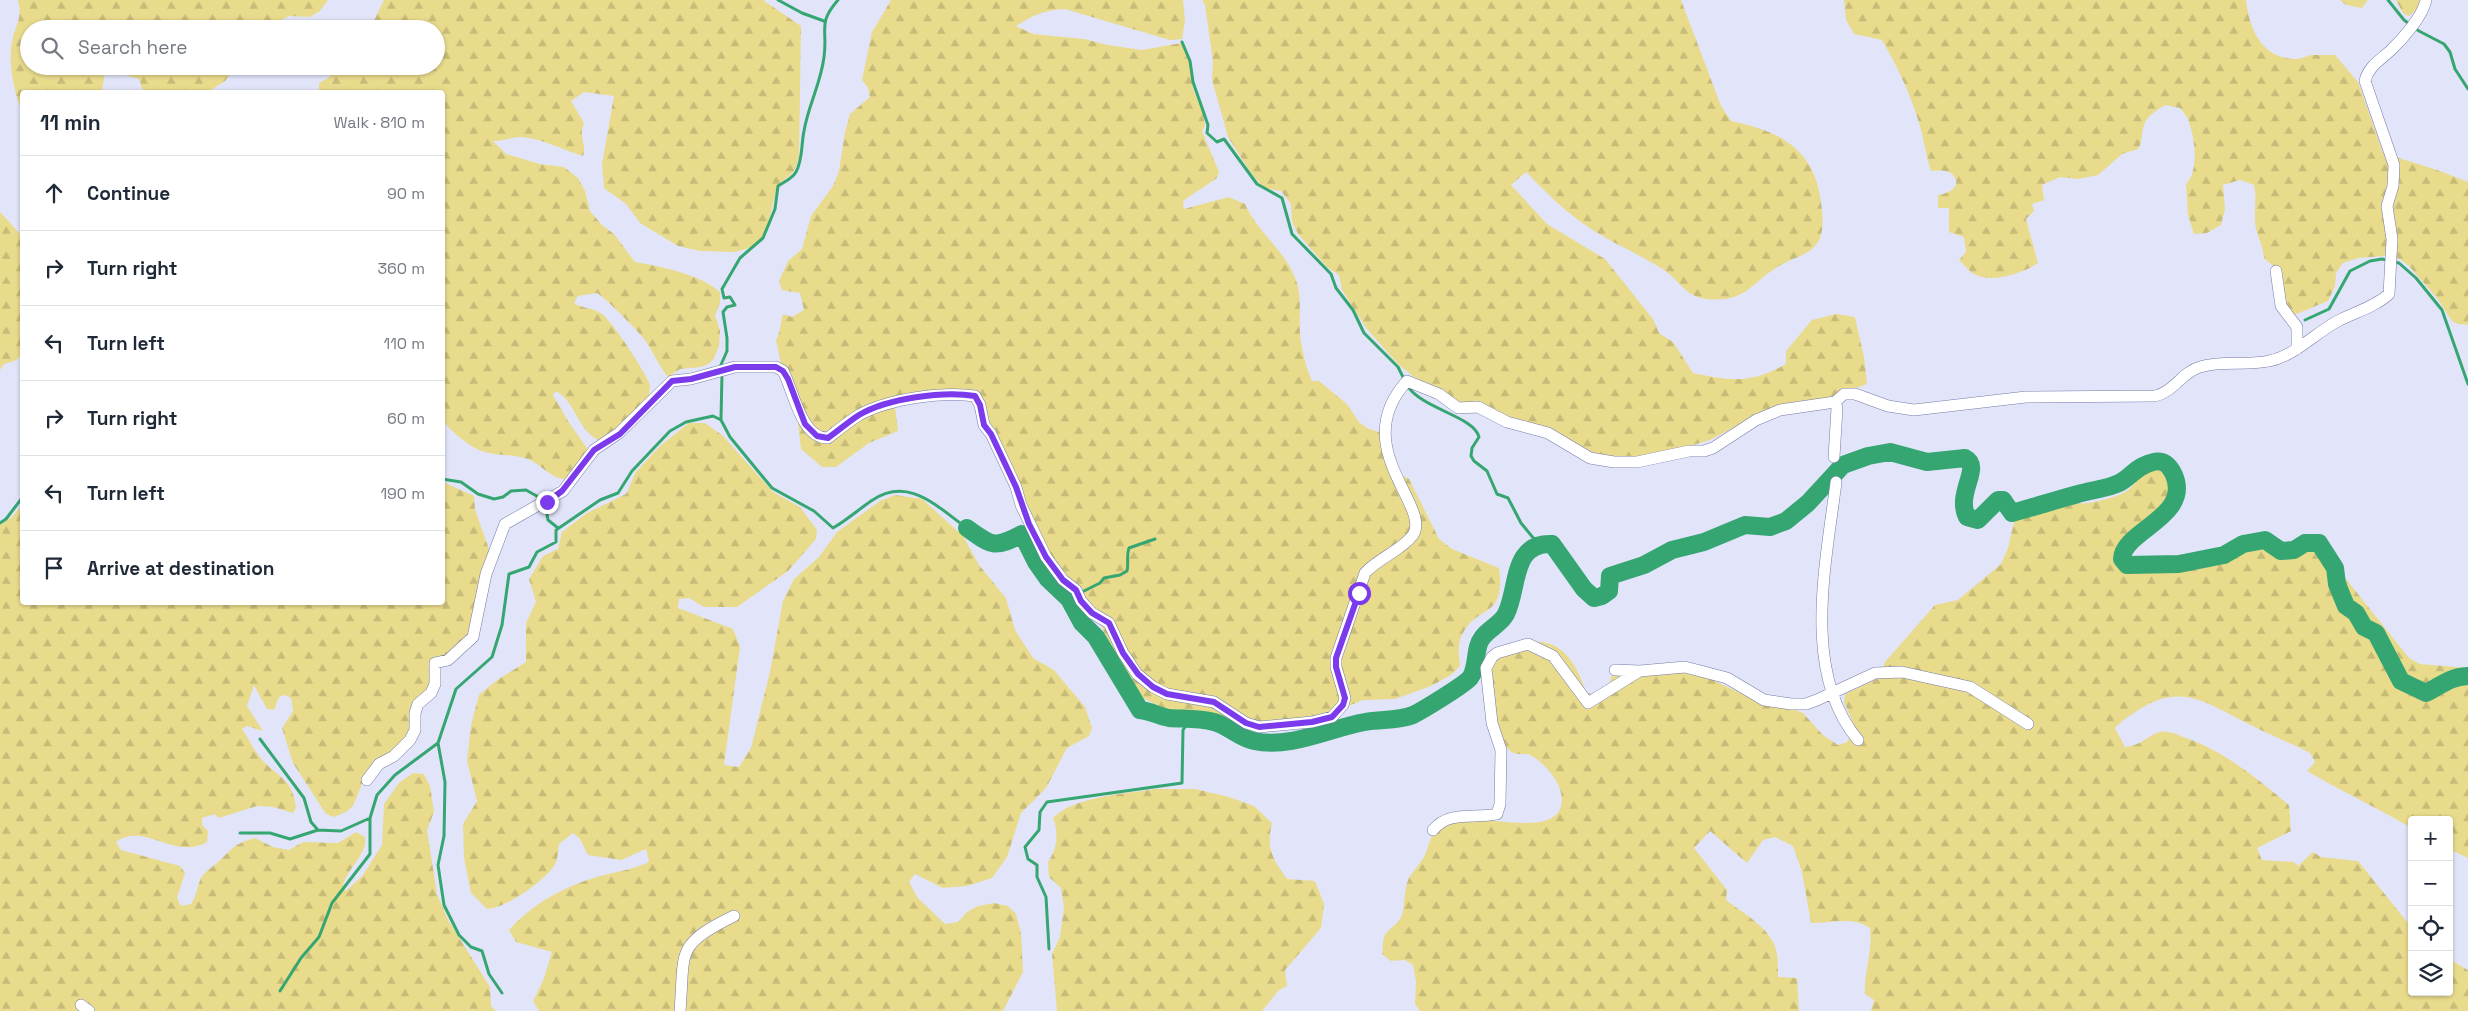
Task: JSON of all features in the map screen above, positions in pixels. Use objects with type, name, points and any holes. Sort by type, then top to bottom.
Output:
[{"type":"street","points":[[367,780],[379,764],[394,756],[410,740],[415,730],[415,713],[418,704],[431,693],[435,684],[435,663],[448,660],[472,637],[486,574],[505,524],[562,491],[594,450],[620,434],[672,381],[691,379],[735,367],[776,367],[783,371],[788,379],[805,424],[817,436],[822,438],[828,438],[860,415],[896,402],[930,395],[975,396],[980,405],[984,425],[991,434],[1016,487],[1024,511],[1046,557],[1063,580],[1076,590],[1081,601],[1092,613],[1109,623],[1120,647],[1138,674],[1153,687],[1167,694],[1208,701],[1246,723],[1259,727],[1270,728],[1332,717],[1339,712],[1345,698],[1336,667],[1336,658],[1364,573],[1373,563],[1401,545],[1413,534],[1414,519],[1388,454],[1384,424],[1388,411],[1407,381],[1439,394],[1458,408],[1478,407],[1507,422],[1548,432],[1590,458],[1614,462],[1637,462],[1689,451],[1704,451],[1712,448],[1756,420],[1780,410],[1834,402],[1844,394],[1855,394],[1888,406],[1914,410],[2026,397],[2155,396],[2166,392],[2187,373],[2199,367],[2267,362],[2297,348],[2340,320],[2379,302],[2390,291],[2392,239],[2387,206],[2394,186],[2394,165],[2365,80],[2368,71],[2391,50],[2421,14],[2426,0]]},
{"type":"street","points":[[2276,271],[2281,306],[2297,327],[2297,348]]},
{"type":"street","points":[[1834,402],[1837,408],[1834,457]]},
{"type":"street","points":[[1836,482],[1828,546],[1822,637],[1824,670],[1831,694],[1848,728],[1858,740]]},
{"type":"street","points":[[1432,830],[1439,822],[1447,818],[1496,814],[1500,804],[1501,750],[1492,723],[1486,668],[1497,652],[1528,644],[1553,656],[1588,703],[1640,671]]},
{"type":"street","points":[[1615,670],[1640,671],[1674,667],[1696,669],[1727,678],[1764,700],[1792,704],[1806,704],[1874,673],[1902,672],[1970,687],[2028,724]]},
{"type":"street","points":[[680,1011],[682,964],[691,941],[712,926],[734,916]]},
{"type":"green space","points":[[18,0],[328,0],[320,11],[310,17],[289,16],[282,20],[20,20],[20,75],[105,75],[102,90],[20,90],[20,107],[11,69],[12,42],[20,12]]},
{"type":"green space","points":[[384,0],[763,0],[801,26],[799,156],[794,171],[777,186],[768,225],[763,236],[753,247],[735,252],[700,251],[678,246],[640,223],[626,204],[604,188],[602,164],[614,96],[584,92],[571,101],[584,123],[582,128],[583,156],[528,138],[517,137],[493,141],[506,154],[540,164],[564,167],[578,178],[585,191],[590,211],[602,225],[614,234],[635,262],[692,276],[720,292],[720,303],[715,315],[720,331],[719,346],[714,358],[710,363],[701,367],[680,369],[668,377],[645,340],[608,302],[597,293],[578,296],[574,303],[599,312],[613,326],[636,360],[650,387],[649,397],[632,415],[612,433],[598,440],[585,429],[568,402],[556,391],[553,395],[588,452],[567,479],[558,478],[534,462],[524,458],[491,454],[479,450],[460,437],[445,423],[445,90],[319,90],[319,83],[331,75],[445,75],[445,20],[374,20]]},
{"type":"green space","points":[[891,0],[1183,0],[1185,21],[1182,39],[1170,40],[1065,9],[1039,14],[1016,26],[1033,34],[1084,39],[1142,50],[1181,43],[1189,62],[1193,89],[1203,114],[1205,125],[1202,131],[1219,172],[1217,178],[1183,201],[1184,209],[1229,197],[1245,204],[1256,223],[1285,259],[1296,280],[1300,299],[1301,345],[1312,381],[1319,381],[1347,404],[1359,422],[1367,428],[1382,433],[1389,468],[1409,479],[1439,539],[1452,549],[1499,568],[1500,585],[1498,596],[1494,604],[1475,618],[1462,635],[1459,646],[1460,666],[1451,675],[1431,686],[1395,699],[1363,700],[1329,714],[1262,731],[1205,712],[1165,709],[1133,691],[1119,667],[1093,606],[1052,560],[986,419],[980,398],[894,399],[898,431],[869,443],[836,467],[822,467],[801,449],[795,397],[781,364],[776,340],[783,314],[792,317],[804,310],[800,293],[782,290],[779,281],[788,261],[802,249],[811,216],[833,186],[839,171],[850,114],[870,97],[868,88],[862,80],[872,32]]},
{"type":"green space","points":[[1202,0],[1681,0],[1721,106],[1731,121],[1767,131],[1782,138],[1805,159],[1813,173],[1819,190],[1823,220],[1821,235],[1817,244],[1805,254],[1769,272],[1739,295],[1731,298],[1706,299],[1693,295],[1664,270],[1583,224],[1561,206],[1526,172],[1511,185],[1547,224],[1605,259],[1653,319],[1659,333],[1673,342],[1693,373],[1730,379],[1751,378],[1762,375],[1786,364],[1786,351],[1812,320],[1836,314],[1855,317],[1864,357],[1867,384],[1829,398],[1799,401],[1767,410],[1710,440],[1637,458],[1594,455],[1460,402],[1414,377],[1399,365],[1367,329],[1342,290],[1339,275],[1327,267],[1298,234],[1292,221],[1291,204],[1281,191],[1264,188],[1251,173],[1228,137],[1212,80],[1213,62],[1205,5]]},
{"type":"green space","points":[[1844,0],[2246,0],[2254,31],[2259,40],[2274,54],[2284,58],[2296,59],[2312,55],[2335,55],[2358,82],[2383,153],[2468,182],[2468,325],[2452,321],[2437,298],[2409,266],[2400,259],[2384,256],[2358,258],[2343,263],[2336,273],[2335,286],[2328,301],[2294,315],[2288,311],[2280,272],[2264,258],[2255,222],[2254,185],[2240,180],[2223,185],[2225,209],[2221,225],[2207,233],[2194,234],[2188,215],[2186,184],[2193,171],[2195,154],[2191,129],[2188,118],[2180,108],[2165,105],[2145,122],[2138,149],[2122,154],[2098,175],[2078,179],[2060,177],[2042,185],[2044,200],[2032,204],[2034,211],[2026,219],[2038,263],[2015,274],[1997,278],[1981,277],[1974,274],[1959,260],[1966,252],[1964,237],[1949,232],[1949,208],[1938,208],[1938,195],[1953,189],[1956,182],[1955,178],[1947,171],[1931,171],[1920,126],[1908,93],[1893,61],[1882,40],[1854,34],[1846,20]]},
{"type":"green space","points":[[2340,0],[2368,0],[2362,8],[2346,5]]},
{"type":"green space","points":[[2396,0],[2420,0],[2417,9],[2409,16],[2403,13]]},
{"type":"green space","points":[[125,75],[230,75],[225,81],[211,90],[144,90],[139,79]]},
{"type":"green space","points":[[0,212],[20,234],[20,356],[17,360],[4,364],[0,370]]},
{"type":"green space","points":[[689,423],[705,423],[723,436],[773,492],[800,507],[817,530],[816,539],[788,571],[737,607],[704,607],[689,598],[679,599],[678,608],[733,629],[740,647],[724,765],[739,767],[751,748],[770,672],[783,601],[794,579],[819,557],[837,532],[880,501],[895,495],[922,499],[963,536],[979,565],[1006,598],[1015,630],[1033,658],[1054,670],[1085,707],[1092,728],[1089,736],[1067,748],[1046,788],[1021,813],[1007,857],[992,878],[967,886],[943,888],[915,874],[909,882],[917,897],[945,924],[958,922],[967,912],[978,906],[994,903],[1008,906],[1016,914],[1021,933],[1023,972],[1003,1011],[539,1011],[533,1001],[543,981],[552,952],[516,942],[509,930],[529,911],[565,889],[591,879],[649,862],[646,849],[621,860],[588,855],[580,839],[573,833],[559,844],[556,861],[549,872],[514,899],[495,908],[487,909],[471,893],[464,858],[463,824],[477,801],[467,761],[471,725],[479,695],[497,680],[526,662],[526,623],[536,602],[529,579],[543,556],[558,549],[562,532],[587,513],[626,494],[636,472],[661,445]]},
{"type":"green space","points":[[2159,467],[2170,476],[2174,486],[2171,497],[2164,507],[2124,544],[2116,557],[2121,565],[2128,568],[2187,567],[2227,556],[2238,548],[2263,544],[2280,553],[2318,549],[2329,566],[2342,574],[2409,658],[2420,664],[2468,668],[2468,858],[2453,851],[2453,816],[2408,816],[2408,826],[2307,771],[2315,762],[2310,753],[2207,703],[2195,699],[2169,697],[2155,701],[2140,709],[2115,728],[2125,747],[2136,744],[2160,732],[2177,734],[2227,758],[2265,785],[2289,805],[2291,831],[2257,848],[2262,860],[2294,862],[2298,866],[2313,852],[2321,857],[2358,861],[2408,923],[2408,996],[2453,996],[2453,961],[2468,970],[2468,1011],[1871,1011],[1874,1000],[1865,994],[1871,936],[1870,928],[1863,924],[1849,921],[1811,923],[1802,872],[1793,846],[1775,837],[1763,840],[1747,863],[1710,831],[1694,848],[1727,890],[1726,900],[1762,927],[1773,941],[1777,952],[1778,977],[1797,978],[1799,1011],[1420,1011],[1415,1004],[1416,981],[1413,965],[1405,960],[1391,961],[1382,954],[1383,942],[1385,935],[1399,921],[1402,915],[1409,878],[1424,857],[1430,839],[1436,829],[1447,822],[1462,820],[1535,823],[1549,819],[1559,811],[1562,803],[1559,787],[1550,771],[1537,759],[1530,755],[1512,752],[1505,745],[1498,723],[1490,673],[1491,666],[1505,650],[1519,643],[1542,642],[1552,645],[1568,656],[1574,664],[1587,693],[1593,694],[1607,689],[1612,676],[1677,671],[1711,679],[1763,704],[1789,707],[1803,713],[1823,735],[1838,745],[1847,742],[1855,727],[1844,702],[1845,694],[1879,678],[1885,662],[1935,605],[1958,600],[2001,564],[2008,548],[2014,522],[2037,510],[2061,502],[2085,503],[2119,495],[2132,487],[2138,474]]},
{"type":"green space","points":[[445,483],[474,496],[475,509],[490,552],[481,578],[467,637],[432,677],[408,737],[367,772],[353,806],[346,812],[334,817],[326,814],[293,763],[282,728],[293,711],[291,698],[285,695],[279,697],[274,710],[267,709],[254,685],[247,706],[263,731],[247,726],[242,729],[261,758],[289,786],[296,808],[293,813],[273,807],[257,806],[219,818],[215,814],[202,818],[202,825],[208,831],[207,842],[195,847],[172,845],[138,836],[127,837],[116,842],[121,850],[180,866],[185,873],[177,898],[181,906],[191,904],[202,876],[241,843],[255,838],[273,847],[289,850],[303,842],[338,843],[356,832],[365,837],[364,849],[343,885],[346,891],[363,875],[382,845],[384,804],[399,783],[413,773],[424,774],[430,786],[434,812],[427,830],[437,894],[448,920],[490,987],[491,1006],[496,1011],[0,1011],[0,525],[12,517],[20,507],[20,605],[445,605]]},
{"type":"green space","points":[[1155,789],[1195,789],[1229,797],[1254,806],[1272,823],[1270,846],[1277,865],[1287,879],[1315,881],[1324,904],[1321,928],[1285,970],[1287,986],[1279,990],[1262,1011],[1057,1011],[1052,954],[1060,937],[1064,907],[1061,888],[1049,877],[1048,862],[1056,841],[1056,829],[1053,818],[1062,811],[1087,800]]},
{"type":"waterway","points":[[778,0],[802,13],[824,21]]},
{"type":"waterway","points":[[720,367],[727,351],[723,312],[727,307],[735,305],[730,297],[724,298],[722,289],[740,258],[763,238],[775,209],[778,186],[796,172],[801,157],[806,122],[822,67],[825,47],[825,21],[838,0]]},
{"type":"waterway","points":[[2388,0],[2404,20],[2419,31],[2444,44],[2450,52],[2455,69],[2468,89]]},
{"type":"waterway","points":[[1182,42],[1190,61],[1193,82],[1208,125],[1207,133],[1217,142],[1224,139],[1257,184],[1282,198],[1292,234],[1331,274],[1336,288],[1353,310],[1364,333],[1398,367],[1404,379]]},
{"type":"waterway","points":[[2305,320],[2329,309],[2350,271],[2370,261],[2382,259],[2399,263],[2416,278],[2442,310],[2468,384]]},
{"type":"waterway","points":[[721,419],[722,373]]},
{"type":"waterway","points":[[1407,385],[1423,400],[1468,423],[1475,430],[1479,437],[1472,448],[1471,456],[1474,461],[1487,471],[1497,494],[1508,498],[1521,523],[1539,545]]},
{"type":"waterway","points":[[502,993],[489,974],[482,951],[471,947],[459,935],[444,905],[438,865],[444,836],[445,782],[438,743],[456,689],[492,657],[502,625],[509,574],[529,567],[537,552],[556,542],[556,530],[600,500],[618,493],[632,471],[670,431],[686,422],[713,416],[721,420],[730,437],[772,488],[814,511],[833,528],[871,501],[885,494],[898,491],[922,497],[967,528]]},
{"type":"waterway","points":[[967,528],[982,539],[993,543],[1005,542],[1022,534],[1036,562],[1048,579],[1069,599],[1082,623],[1096,637],[1140,710],[1169,718],[1214,722],[1254,741],[1268,743],[1310,737],[1365,722],[1407,717],[1460,686],[1472,674],[1482,638],[1506,614],[1518,568],[1523,558],[1529,550],[1539,545],[1552,544],[1584,589],[1594,598],[1602,596],[1609,591],[1610,576],[1644,565],[1672,550],[1704,542],[1745,525],[1770,527],[1786,521],[1808,503],[1843,465],[1868,456],[1890,452],[1927,462],[1965,458],[1970,462],[1971,468],[1964,499],[1964,508],[1967,517],[1978,520],[1998,500],[2003,500],[2012,513],[2109,487],[2152,462],[2164,463],[2174,475],[2177,490],[2173,502],[2165,513],[2125,549],[2122,559],[2127,565],[2179,564],[2224,555],[2243,544],[2265,540],[2281,551],[2294,550],[2305,543],[2319,543],[2335,568],[2337,584],[2346,606],[2356,613],[2364,627],[2376,633],[2401,681],[2426,693],[2451,680],[2468,676]]},
{"type":"waterway","points":[[445,479],[461,482],[478,494],[494,499],[503,497],[511,491],[526,490],[542,499]]},
{"type":"waterway","points":[[0,523],[6,519],[20,501]]},
{"type":"waterway","points":[[545,504],[548,520],[558,528]]},
{"type":"waterway","points":[[1080,593],[1100,583],[1104,578],[1120,575],[1127,571],[1129,548],[1155,539]]},
{"type":"waterway","points":[[1049,949],[1046,897],[1037,877],[1037,865],[1028,859],[1025,847],[1039,830],[1040,812],[1047,802],[1182,783],[1183,730],[1191,718]]},
{"type":"waterway","points":[[260,739],[304,798],[311,822],[318,830],[341,831],[370,818]]},
{"type":"waterway","points":[[280,991],[301,958],[319,937],[332,903],[370,854],[370,818],[377,795],[395,775],[438,743]]},
{"type":"waterway","points":[[240,833],[270,833],[290,839],[318,830]]},
{"type":"route","points":[[547,502],[562,491],[594,450],[620,434],[672,381],[691,379],[735,367],[776,367],[783,371],[788,379],[794,401],[805,424],[817,436],[822,438],[828,438],[860,415],[896,402],[930,395],[975,396],[980,405],[984,425],[991,434],[1016,487],[1029,524],[1037,536],[1046,557],[1063,580],[1076,590],[1081,601],[1092,613],[1109,623],[1116,641],[1138,674],[1153,687],[1167,694],[1214,702],[1246,723],[1259,727],[1284,727],[1332,717],[1339,712],[1345,698],[1336,667],[1336,658],[1359,593]]}]
